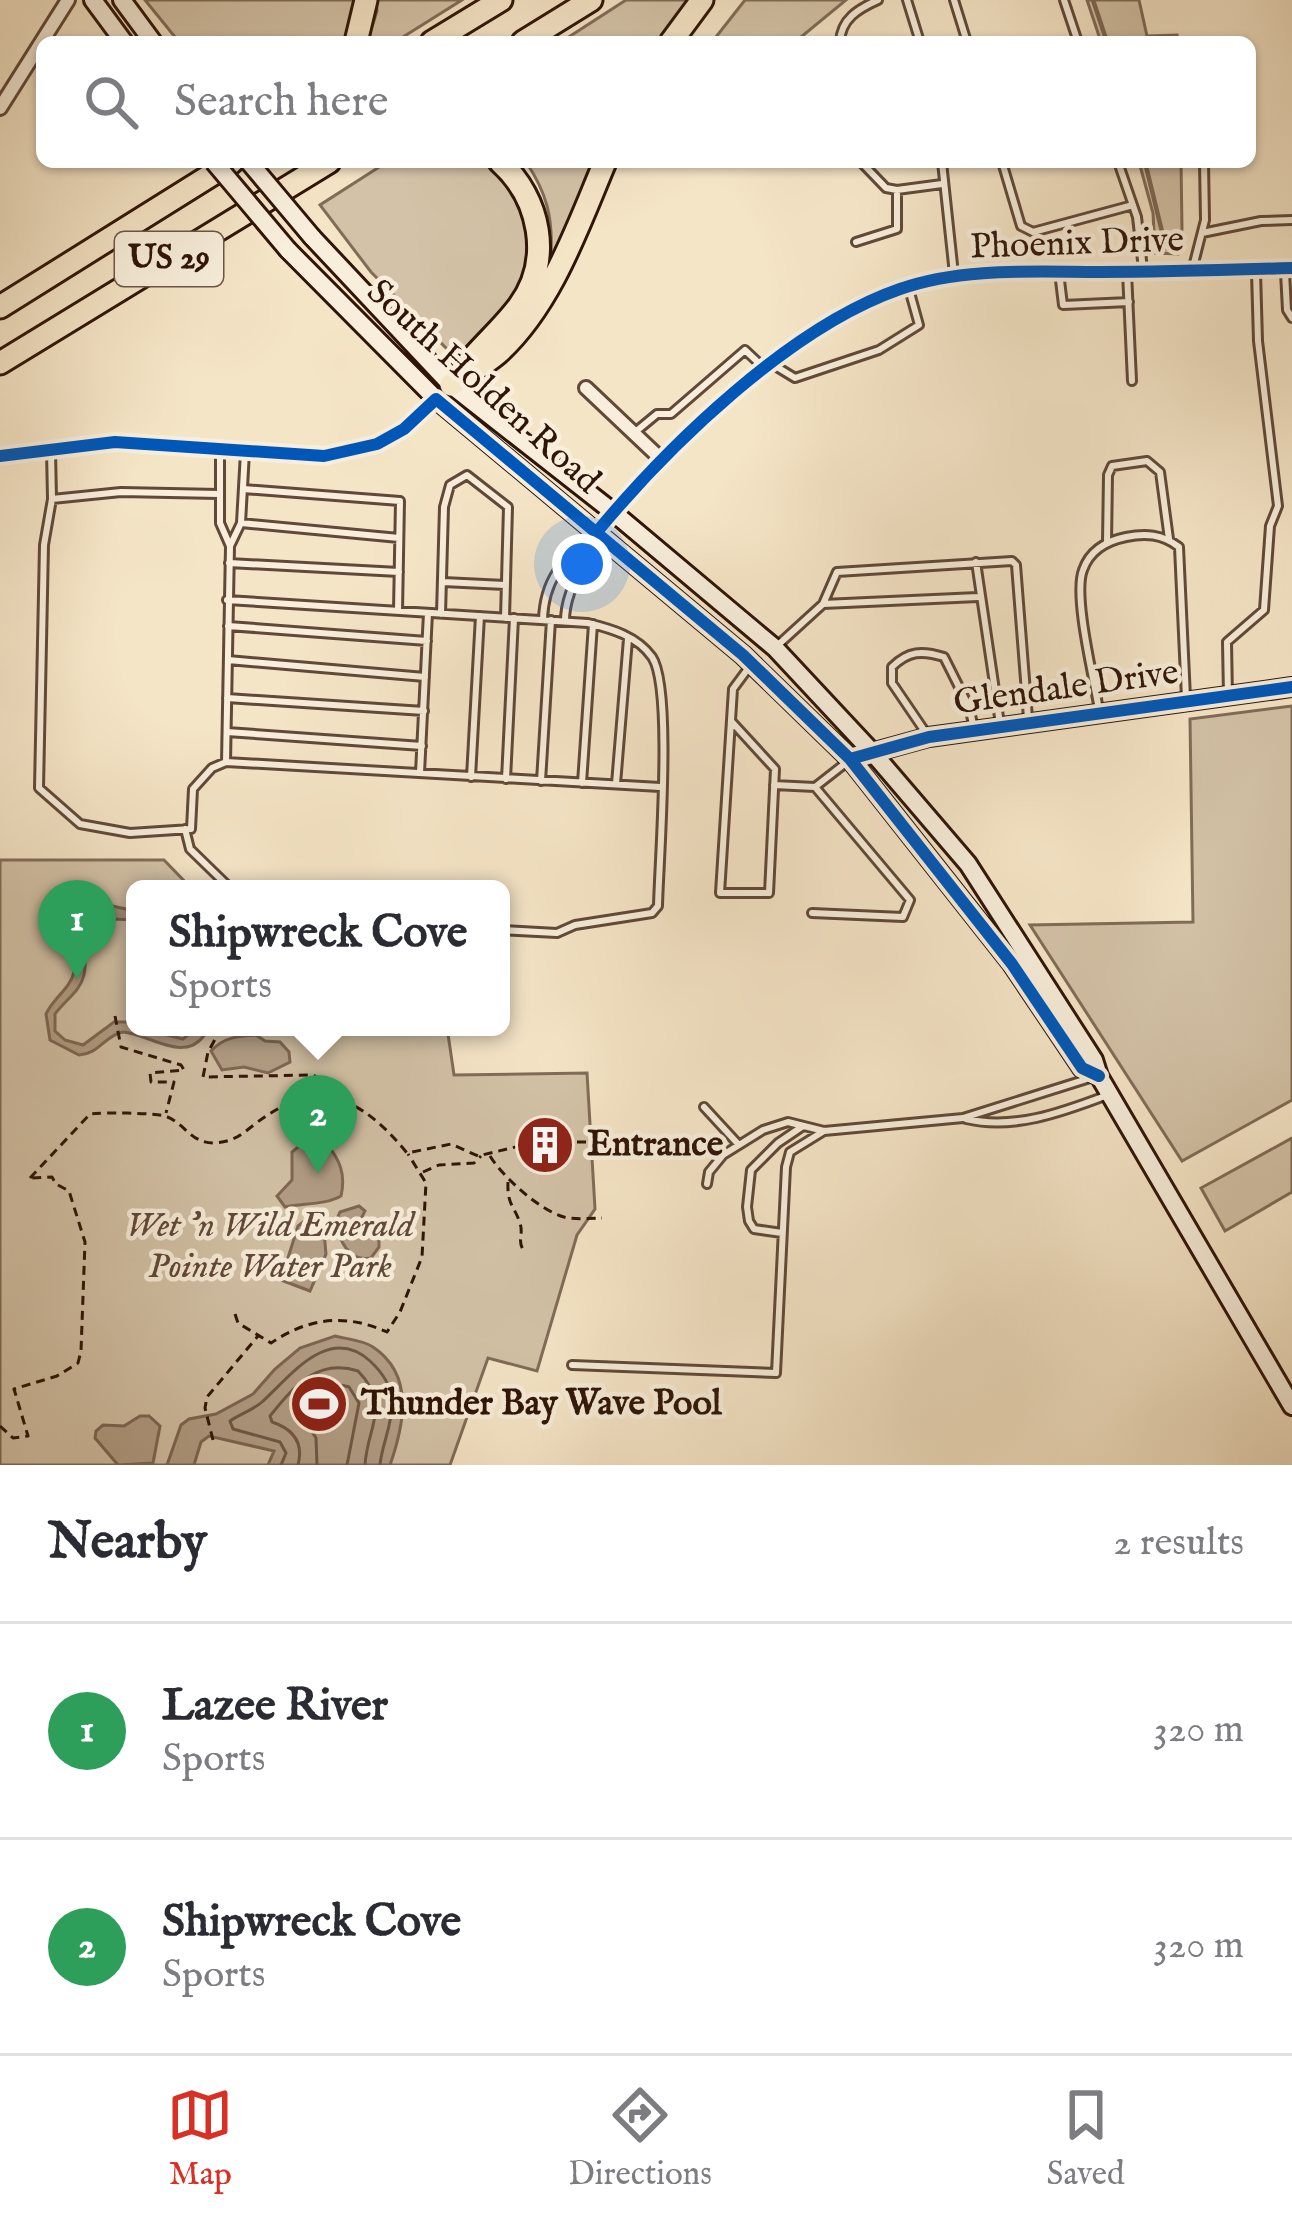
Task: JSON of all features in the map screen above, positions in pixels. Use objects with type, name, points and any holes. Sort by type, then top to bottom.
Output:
[{"type":"highway","points":[[358,36],[367,0]]},
{"type":"highway","points":[[442,36],[502,0]]},
{"type":"highway","points":[[533,36],[590,0]]},
{"type":"highway","points":[[675,36],[702,0]]},
{"type":"highway","name":"US 29","points":[[0,307],[217,168]]},
{"type":"highway","name":"US 29","points":[[0,363],[319,168]]},
{"type":"highway","points":[[443,392],[520,305],[531,286],[538,259],[537,223],[532,205],[506,168]]},
{"type":"highway","points":[[443,392],[499,352],[533,308],[567,251],[602,168]]},
{"type":"street","points":[[45,36],[68,0]]},
{"type":"street","points":[[93,0],[120,36]]},
{"type":"street","points":[[122,0],[149,36]]},
{"type":"street","points":[[0,108],[36,51]]},
{"type":"street","name":"South Holden Road","points":[[226,168],[288,250],[596,533],[752,664],[850,759],[1012,964],[1082,1068],[1099,1076]]},
{"type":"street","name":"South Holden Road","points":[[254,168],[443,392],[613,512],[776,648],[968,864],[1094,1060],[1099,1076],[1292,1406]]},
{"type":"street","name":"Phoenix Drive","points":[[596,533],[661,459],[769,366],[826,325],[909,286],[954,278],[1059,272],[1288,268]]},
{"type":"street","points":[[586,388],[661,459]]},
{"type":"street","points":[[0,456],[116,442],[324,456],[377,444],[404,429],[443,392]]},
{"type":"street","name":"Glendale Drive","points":[[850,759],[929,737],[1292,687]]},
{"type":"lane","points":[[840,36],[848,18],[878,0]]},
{"type":"lane","points":[[907,0],[918,36]]},
{"type":"lane","points":[[954,0],[965,36]]},
{"type":"lane","points":[[1064,0],[1076,36]]},
{"type":"lane","points":[[867,168],[886,188],[942,184]]},
{"type":"lane","points":[[942,168],[954,278]]},
{"type":"lane","points":[[1004,168],[1021,226],[1034,232],[1133,205]]},
{"type":"lane","points":[[1120,168],[1133,205],[1144,272]]},
{"type":"lane","points":[[1192,271],[1202,232],[1204,168]]},
{"type":"lane","points":[[856,242],[898,229],[898,190]]},
{"type":"lane","points":[[1202,232],[1292,220]]},
{"type":"lane","points":[[1288,268],[1287,310],[1292,318]]},
{"type":"lane","points":[[1228,697],[1227,642],[1264,610],[1270,526],[1278,506],[1258,341],[1256,269]]},
{"type":"lane","points":[[1059,272],[1063,305],[1130,302]]},
{"type":"lane","points":[[1127,272],[1132,381]]},
{"type":"lane","points":[[634,434],[657,414],[674,411],[745,350],[795,378],[879,350],[920,325],[909,286]]},
{"type":"lane","points":[[716,375],[737,394]]},
{"type":"lane","points":[[674,411],[694,431]]},
{"type":"lane","points":[[51,448],[52,499],[44,544],[40,788],[80,824],[130,833],[191,829],[193,789],[212,768],[226,762],[660,787]]},
{"type":"lane","points":[[220,450],[220,523],[230,546]]},
{"type":"lane","points":[[226,762],[229,562],[230,546],[242,523],[245,452]]},
{"type":"lane","points":[[1107,543],[1108,475],[1112,466],[1123,462],[1147,461],[1160,472],[1168,539]]},
{"type":"lane","points":[[440,614],[444,507],[450,485],[467,476],[508,507],[505,618]]},
{"type":"lane","points":[[243,489],[400,501],[398,611]]},
{"type":"lane","points":[[52,499],[121,492],[219,494]]},
{"type":"lane","points":[[242,523],[400,538]]},
{"type":"lane","points":[[541,781],[544,596],[568,555],[596,533]]},
{"type":"lane","points":[[565,621],[568,597],[584,571],[596,533]]},
{"type":"lane","points":[[1099,714],[1082,571],[1095,549],[1143,534],[1168,539],[1179,547],[1186,702]]},
{"type":"lane","points":[[776,648],[823,604],[837,572],[1004,560],[1016,566],[1029,724]]},
{"type":"lane","points":[[229,562],[398,572]]},
{"type":"lane","points":[[976,562],[1001,728]]},
{"type":"lane","points":[[443,582],[506,586]]},
{"type":"lane","points":[[823,604],[978,597]]},
{"type":"lane","points":[[227,600],[565,621],[628,636],[644,648],[659,670],[658,906],[652,913],[575,925],[557,933],[510,930]]},
{"type":"lane","points":[[420,773],[428,613]]},
{"type":"lane","points":[[471,777],[480,616]]},
{"type":"lane","points":[[506,778],[514,618]]},
{"type":"lane","points":[[582,783],[593,625]]},
{"type":"lane","points":[[228,626],[427,641]]},
{"type":"lane","points":[[616,784],[628,636]]},
{"type":"lane","points":[[929,737],[892,683],[892,667],[904,656],[927,651],[944,657],[969,707],[975,731]]},
{"type":"lane","points":[[228,660],[425,677]]},
{"type":"lane","points":[[731,722],[775,769],[769,893],[720,893],[733,688],[752,664]]},
{"type":"lane","points":[[227,698],[424,711]]},
{"type":"lane","points":[[226,732],[422,746]]},
{"type":"lane","points":[[774,785],[815,787],[850,759]]},
{"type":"lane","points":[[812,913],[903,917],[910,900],[815,787]]},
{"type":"lane","points":[[185,829],[190,849],[222,880]]},
{"type":"lane","points":[[707,1184],[709,1172],[739,1145],[788,1122],[824,1131],[963,1118],[1099,1076]]},
{"type":"lane","points":[[963,1118],[990,1124],[1041,1117],[1110,1094]]},
{"type":"lane","points":[[704,1108],[739,1145]]},
{"type":"lane","points":[[783,1233],[754,1229],[748,1221],[751,1170],[803,1126]]},
{"type":"lane","points":[[572,1365],[776,1372],[790,1152],[824,1131]]},
{"type":"path","points":[[115,1016],[121,1047],[182,1066],[184,1070],[151,1073],[151,1082],[174,1082],[165,1116]]},
{"type":"path","points":[[217,1036],[203,1076],[313,1075],[338,1089],[339,1100]]},
{"type":"path","points":[[0,1426],[13,1438],[28,1436],[14,1389],[57,1376],[77,1363],[81,1351],[85,1242],[77,1211],[69,1191],[52,1177],[30,1178],[90,1114],[165,1116],[188,1136],[213,1143],[243,1136],[302,1097],[339,1100],[368,1112],[421,1172],[426,1183],[422,1257],[387,1332],[363,1321],[338,1319],[306,1323],[271,1343],[238,1323],[235,1314]]},
{"type":"path","points":[[562,1142],[604,1142]]},
{"type":"path","points":[[407,1153],[451,1144],[486,1155],[508,1180],[562,1217],[602,1218]]},
{"type":"path","points":[[421,1172],[439,1165],[474,1163],[528,1144]]},
{"type":"path","points":[[508,1180],[508,1203],[519,1222],[518,1240],[525,1253]]},
{"type":"path","points":[[213,1440],[205,1408],[215,1384],[257,1336]]},
{"type":"green space","points":[[145,0],[359,0],[349,36],[174,36]]},
{"type":"green space","points":[[376,0],[462,0],[405,36],[369,36]]},
{"type":"green space","points":[[626,0],[690,0],[665,36],[570,36]]},
{"type":"green space","points":[[745,0],[846,0],[802,36],[717,36]]},
{"type":"green space","points":[[1087,0],[1139,0],[1147,36],[1099,36]]},
{"type":"green space","points":[[378,168],[491,168],[509,184],[526,215],[531,249],[528,267],[503,310],[465,349],[447,349],[371,272],[320,205]]},
{"type":"green space","points":[[530,168],[595,168],[556,256],[551,255],[550,217]]},
{"type":"green space","points":[[1141,168],[1181,168],[1178,254],[1155,253],[1153,213]]},
{"type":"green space","points":[[1292,706],[1292,1100],[1182,1161],[1030,925],[1193,922],[1190,719]]},
{"type":"green space","name":"Wet 'n Wild Emerald Pointe Water Park","points":[[0,860],[164,860],[183,880],[126,880],[126,1036],[448,1036],[454,1075],[587,1073],[595,1209],[577,1235],[537,1371],[488,1358],[450,1465],[0,1465]]},
{"type":"green space","points":[[1292,1138],[1292,1192],[1225,1231],[1201,1188]]},
{"type":"water","points":[[94,902],[126,909],[126,920],[96,910],[83,916],[84,975],[55,1014],[55,1031],[83,1045],[114,1022],[126,1022],[126,1032],[79,1055],[50,1040],[46,1014],[74,972],[72,924],[82,908]]},
{"type":"water","points":[[141,1036],[203,1036],[192,1046],[170,1046]]},
{"type":"water","points":[[237,1037],[280,1042],[290,1062],[268,1073],[244,1067],[222,1070],[211,1051]]},
{"type":"water","points":[[304,1142],[326,1143],[331,1149],[342,1174],[341,1196],[285,1207],[277,1196],[292,1180],[292,1152]]},
{"type":"water","points":[[359,1206],[365,1211],[360,1221],[379,1238],[371,1258],[351,1253],[337,1228],[340,1212]]},
{"type":"water","points":[[315,1213],[332,1226],[324,1232],[326,1254],[310,1291],[281,1280],[298,1226]]},
{"type":"water","name":"Thunder Bay Wave Pool","points":[[335,1336],[373,1347],[386,1358],[401,1386],[402,1417],[390,1465],[268,1465],[274,1451],[209,1436],[201,1442],[194,1465],[167,1465],[181,1425],[216,1414],[253,1394],[300,1348]]},
{"type":"water","points":[[149,1416],[160,1426],[153,1463],[118,1465],[95,1438],[96,1431],[103,1425],[124,1426]]},
{"type":"waterway","points":[[1093,0],[1105,36]]},
{"type":"waterway","points":[[1146,168],[1166,248]]},
{"type":"cycle path","points":[[596,533],[659,463],[734,392],[816,331],[900,289],[948,277],[999,272],[1292,268]]},
{"type":"cycle path","points":[[0,456],[115,442],[324,456],[377,444],[404,429],[436,399],[743,655],[850,759],[1012,964],[1082,1068],[1099,1076]]},
{"type":"cycle path","points":[[850,759],[929,737],[1292,687]]},
{"type":"place","name":"Lazee River","points":[[77,979]]},
{"type":"place","name":"Entrance","points":[[545,1145]]},
{"type":"place","name":"Shipwreck Cove","points":[[318,1174]]},
{"type":"place","name":"Thunder Bay Wave Pool","points":[[319,1404]]}]
